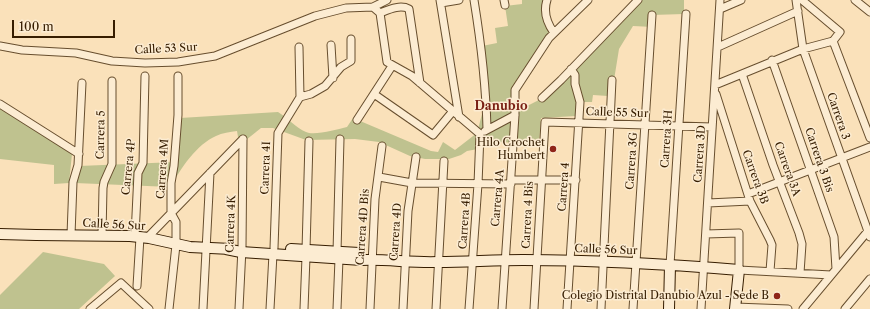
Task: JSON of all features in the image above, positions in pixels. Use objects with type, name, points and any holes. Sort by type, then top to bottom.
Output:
[{"type":"street","points":[[387,0],[373,7],[380,13],[386,60],[392,66],[412,76],[420,82],[480,134],[515,115]]},
{"type":"street","points":[[459,0],[440,2],[459,117]]},
{"type":"street","points":[[474,0],[482,48],[487,95],[487,129]]},
{"type":"street","points":[[547,0],[545,14],[554,33],[588,0]]},
{"type":"street","points":[[542,98],[638,0]]},
{"type":"street","name":"Carrera 3D","points":[[701,309],[720,0]]},
{"type":"street","points":[[720,9],[741,0]]},
{"type":"street","name":"Carrera 3","points":[[796,0],[803,49],[841,158],[868,221],[869,234]]},
{"type":"street","points":[[715,88],[772,60],[803,49],[833,41],[840,32],[802,0]]},
{"type":"street","points":[[855,0],[870,12]]},
{"type":"street","name":"Calle 53 Sur","points":[[0,46],[22,50],[76,53],[112,61],[145,63],[178,62],[215,56],[298,22],[329,12],[346,8],[373,7]]},
{"type":"street","points":[[380,13],[401,7],[407,7],[409,9],[420,82]]},
{"type":"street","points":[[718,46],[798,11]]},
{"type":"street","name":"Carrera 3H","points":[[670,265],[686,14]]},
{"type":"street","name":"Carrera 3G","points":[[633,309],[652,15]]},
{"type":"street","name":"Carrera 4A","points":[[502,309],[504,260],[515,115],[515,90],[546,42],[554,33]]},
{"type":"street","points":[[299,47],[300,97],[325,86],[341,67],[351,61],[351,39]]},
{"type":"street","points":[[833,41],[870,138]]},
{"type":"street","points":[[331,45],[333,78]]},
{"type":"street","name":"Carrera 3 Bis","points":[[772,60],[834,237],[836,269]]},
{"type":"street","points":[[357,120],[392,66]]},
{"type":"street","name":"Carrera 4","points":[[567,309],[580,102],[575,84],[575,75],[571,69]]},
{"type":"street","name":"Carrera 3A","points":[[742,74],[779,182],[799,233],[802,244],[800,273]]},
{"type":"street","name":"Carrera 4P","points":[[137,286],[141,237],[138,173],[143,163],[145,76]]},
{"type":"street","name":"Carrera 4M","points":[[170,309],[176,245],[176,222],[171,213],[171,183],[174,166],[178,115],[178,76]]},
{"type":"street","points":[[601,309],[612,80]]},
{"type":"street","name":"Carrera 5","points":[[102,235],[103,188],[112,164],[112,81]]},
{"type":"street","points":[[71,235],[74,182],[79,154],[82,83]]},
{"type":"street","name":"Carrera 3B","points":[[715,88],[749,197],[772,245],[770,271]]},
{"type":"street","points":[[374,94],[433,135],[453,111]]},
{"type":"street","name":"Carrera 4I","points":[[270,309],[278,133],[300,97]]},
{"type":"street","points":[[0,104],[79,154]]},
{"type":"street","name":"Calle 55 Sur","points":[[545,122],[712,128]]},
{"type":"street","name":"Carrera 4 Bis","points":[[534,309],[545,122]]},
{"type":"street","name":"Carrera 4B","points":[[470,309],[480,134]]},
{"type":"street","name":"Carrera 4K","points":[[210,173],[243,139],[242,250],[239,309]]},
{"type":"street","points":[[337,309],[340,139]]},
{"type":"street","points":[[304,309],[309,141]]},
{"type":"street","name":"Carrera 4D Bis","points":[[370,309],[375,259],[375,199],[382,146]]},
{"type":"street","points":[[708,203],[749,197],[779,182],[870,147]]},
{"type":"street","name":"Carrera 4D","points":[[403,309],[408,211],[416,157]]},
{"type":"street","points":[[436,309],[444,162]]},
{"type":"street","points":[[141,237],[171,213],[210,173]]},
{"type":"street","points":[[203,309],[210,173]]},
{"type":"street","points":[[379,177],[412,183],[478,184],[576,180]]},
{"type":"street","points":[[706,234],[739,233],[735,308],[788,309]]},
{"type":"street","name":"Calle 56 Sur","points":[[0,234],[141,237],[176,245],[206,248],[338,255],[405,261],[473,262],[537,260],[603,262],[831,275]]},
{"type":"street","points":[[803,309],[836,269],[869,234]]},
{"type":"street","points":[[668,309],[670,265]]},
{"type":"street","points":[[845,309],[870,279]]},
{"type":"street","points":[[90,309],[120,283],[148,309]]},
{"type":"green space","points":[[522,0],[544,0],[544,17],[550,32],[514,84],[512,90],[512,103],[520,106],[531,104],[542,98],[638,0],[684,0],[684,14],[652,15],[653,27],[633,26],[619,49],[614,80],[608,96],[593,95],[592,102],[577,102],[576,116],[541,118],[539,144],[479,141],[478,149],[467,151],[461,155],[449,159],[425,159],[410,156],[379,142],[355,139],[306,140],[273,128],[261,128],[246,140],[238,137],[237,131],[221,134],[209,140],[190,158],[171,187],[75,183],[79,166],[176,162],[180,118],[278,112],[302,130],[315,133],[347,127],[353,118],[431,151],[438,152],[443,142],[455,150],[477,133],[487,95],[482,46],[497,43],[495,28],[508,26],[505,6],[522,4]]},
{"type":"green space","points":[[0,108],[72,154],[69,183],[54,184],[54,165],[0,159]]},
{"type":"green space","points":[[43,252],[104,264],[115,276],[79,309],[0,309],[0,295]]},
{"type":"place","name":"Hilo Crochet Humbert","points":[[553,149]]},
{"type":"place","name":"Colegio Distrital Danubio Azul - Sede B","points":[[777,296]]},
{"type":"district","name":"Danubio","points":[[501,107]]}]
